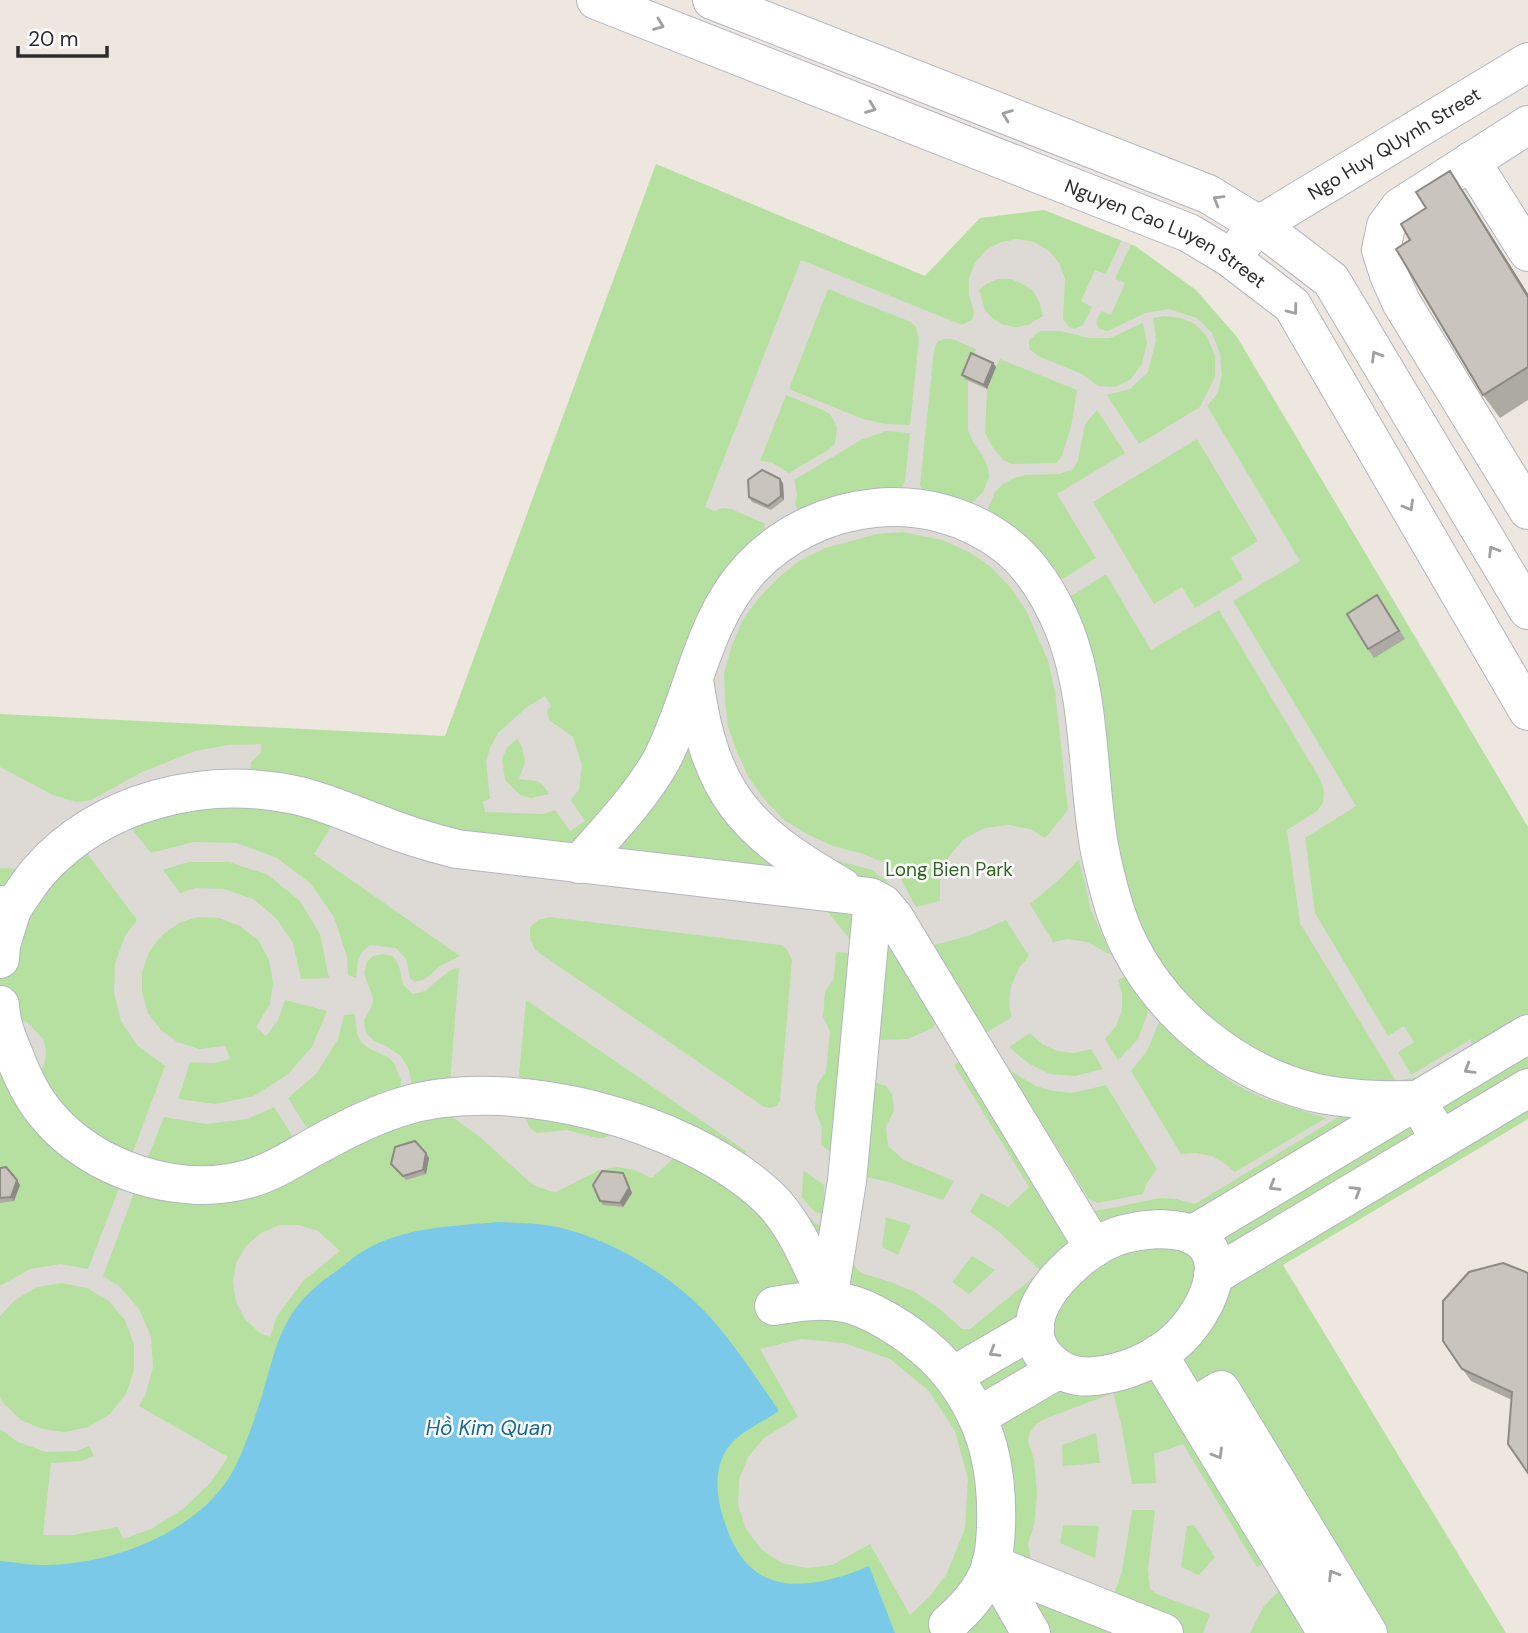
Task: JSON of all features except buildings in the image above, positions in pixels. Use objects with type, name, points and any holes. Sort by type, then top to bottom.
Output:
[{"type":"street","name":"Nguyen Cao Luyen Street","points":[[596,0],[1189,233],[1229,257],[1292,305],[1528,711]]},
{"type":"street","points":[[712,0],[1208,194],[1259,225],[1331,279],[1523,589]]},
{"type":"street","name":"Ngo Huy QUynh Street","points":[[1229,257],[1259,225],[1528,62]]},
{"type":"street","points":[[1528,125],[1400,207],[1386,226],[1381,250],[1401,302],[1528,510]]},
{"type":"street","points":[[1471,161],[1528,252]]},
{"type":"street","points":[[579,864],[646,783],[669,744],[724,604],[748,570],[775,545],[811,524],[850,511],[893,506],[932,510],[974,524],[1008,546],[1037,576],[1064,629],[1079,680],[1099,843],[1108,889],[1125,935],[1150,980],[1184,1020],[1206,1039],[1253,1069],[1310,1091],[1340,1098],[1417,1100]]},
{"type":"street","points":[[694,679],[698,707],[713,761],[736,806],[774,844],[797,861],[883,904],[894,917],[1094,1248]]},
{"type":"street","points":[[669,744],[713,761]]},
{"type":"street","points":[[0,959],[6,907],[40,869],[81,834],[127,808],[170,794],[206,790],[254,790],[294,794],[329,804],[418,839],[457,849],[865,897]]},
{"type":"street","points":[[768,885],[774,844]]},
{"type":"street","points":[[828,1300],[847,1181],[865,897]]},
{"type":"street","points":[[0,1005],[2,1025],[22,1077],[47,1116],[82,1147],[115,1166],[148,1178],[181,1184],[213,1184],[248,1179],[283,1164],[354,1125],[401,1107],[446,1096],[499,1094],[554,1102],[597,1111],[639,1125],[686,1143],[730,1166],[768,1196],[787,1218],[828,1300]]},
{"type":"street","points":[[1192,1235],[1528,1034]]},
{"type":"street","points":[[1213,1276],[1528,1088]]},
{"type":"street","points":[[1417,1100],[1440,1140]]},
{"type":"street","points":[[1144,1230],[1175,1230],[1192,1235],[1203,1242],[1213,1257],[1213,1276],[1205,1302],[1187,1330],[1158,1354],[1136,1366],[1107,1374],[1078,1376],[1059,1369],[1046,1360],[1038,1346],[1035,1328],[1038,1310],[1052,1285],[1072,1264],[1094,1248],[1112,1238],[1144,1230]]},
{"type":"street","points":[[774,1306],[828,1300],[862,1308],[918,1340],[953,1376],[977,1418],[993,1462],[997,1494],[992,1563],[986,1579],[968,1607],[948,1624]]},
{"type":"street","points":[[953,1376],[1035,1328]]},
{"type":"street","points":[[1158,1354],[1327,1633]]},
{"type":"street","points":[[977,1418],[1059,1369]]},
{"type":"street","points":[[1191,1408],[1221,1391],[1368,1633]]},
{"type":"street","points":[[992,1563],[1031,1633]]},
{"type":"street","points":[[992,1563],[1164,1633]]},
{"type":"green space","name":"Long Bien Park","points":[[656,164],[925,276],[980,218],[1044,210],[1135,246],[1196,290],[1237,337],[1528,827],[1528,1119],[1283,1265],[1506,1633],[0,1633],[0,714],[445,736]]},
{"type":"shaded area","points":[[1017,239],[1034,242],[1049,251],[1059,263],[1065,279],[1063,319],[1070,328],[1083,325],[1092,307],[1081,301],[1095,270],[1106,274],[1121,241],[1131,244],[1115,279],[1125,283],[1111,315],[1101,311],[1096,322],[1099,329],[1108,331],[1145,313],[1169,309],[1197,318],[1212,333],[1220,354],[1222,376],[1217,394],[1207,406],[1300,561],[1233,601],[1356,806],[1305,838],[1315,913],[1388,1036],[1404,1026],[1414,1042],[1398,1052],[1411,1075],[1471,1039],[1472,1045],[1423,1076],[1396,1081],[1300,923],[1287,830],[1317,811],[1323,803],[1324,791],[1320,779],[1219,610],[1151,650],[1106,574],[1068,598],[1059,579],[1096,558],[1057,494],[1125,453],[1097,410],[1085,424],[1078,460],[1073,469],[1059,474],[1014,478],[995,492],[987,511],[968,507],[983,492],[989,477],[983,456],[968,430],[968,381],[987,389],[985,433],[1003,460],[1012,464],[1056,463],[1061,458],[1071,427],[1077,390],[1000,359],[996,367],[973,358],[976,349],[952,339],[944,339],[937,342],[934,350],[920,485],[923,492],[900,490],[905,481],[910,433],[886,431],[861,440],[794,480],[797,494],[795,505],[800,513],[765,537],[764,523],[731,509],[715,511],[705,507],[801,260],[962,325],[973,319],[969,278],[975,263],[986,250],[1001,242]],"holes":[[[998,279],[1011,279],[1023,284],[1033,291],[1043,316],[1028,325],[1016,327],[993,319],[985,310],[979,290]],[[828,289],[911,322],[916,327],[919,338],[910,425],[885,424],[863,419],[789,389]],[[1153,318],[1181,318],[1195,324],[1207,336],[1215,356],[1215,377],[1200,407],[1139,444],[1107,395],[1130,389],[1148,372],[1156,340]],[[1143,323],[1147,342],[1142,364],[1130,380],[1115,387],[1098,386],[1082,374],[1038,356],[1029,349],[1029,340],[1040,331],[1061,331],[1089,338],[1110,338]],[[786,395],[830,414],[837,427],[835,444],[828,450],[789,473],[771,462],[760,461]],[[1197,439],[1258,541],[1231,558],[1243,579],[1195,608],[1182,587],[1154,604],[1093,502]]]},
{"type":"shaded area","points":[[928,523],[1001,559],[1048,627],[1131,973],[1118,980],[1122,993],[1122,1010],[1116,1026],[1105,1039],[1118,1060],[1138,1039],[1147,1015],[1149,1000],[1340,1116],[1195,1204],[1160,1198],[1091,1212],[1080,1202],[887,881],[872,870],[832,859],[763,813],[732,768],[721,741],[714,687],[717,660],[726,632],[773,566],[844,528]],"holes":[[[903,532],[942,540],[969,552],[991,567],[1010,587],[1026,610],[1048,661],[1055,691],[1068,810],[1045,838],[1030,829],[1008,825],[985,828],[964,839],[949,856],[940,877],[940,901],[916,907],[898,874],[888,864],[833,846],[807,834],[784,820],[765,800],[749,778],[737,752],[728,727],[725,702],[724,673],[732,645],[743,619],[759,598],[799,561],[825,548],[877,534]],[[1079,859],[1091,910],[1111,955],[1087,942],[1068,939],[1053,942],[1030,904]],[[1006,920],[1029,956],[1019,968],[1011,986],[1009,1006],[1012,1017],[986,1033],[934,945],[968,936]],[[1159,1022],[1181,1044],[1234,1084],[1265,1099],[1326,1118],[1235,1172],[1211,1156],[1181,1154],[1131,1071],[1147,1051]],[[1030,1033],[1042,1044],[1057,1051],[1074,1053],[1091,1049],[1103,1069],[1075,1076],[1050,1074],[1028,1063],[1009,1047]],[[1009,1070],[1036,1086],[1053,1091],[1072,1093],[1106,1085],[1157,1169],[1143,1194],[1098,1203],[1089,1199]]]},
{"type":"shaded area","points":[[545,696],[551,706],[547,710],[549,720],[573,737],[582,765],[579,789],[571,800],[585,821],[570,831],[555,810],[543,814],[485,812],[483,801],[490,799],[486,761],[490,748],[498,733],[527,707]],"holes":[[[517,738],[525,762],[519,779],[537,781],[549,794],[531,798],[520,795],[505,780],[502,758],[507,748]]]},
{"type":"shaded area","points":[[261,744],[261,752],[251,762],[250,777],[22,869],[0,868],[0,767],[53,795],[76,802],[91,800],[140,773],[195,751],[228,745]]},
{"type":"shaded area","points":[[335,821],[816,906],[828,912],[848,937],[855,954],[836,952],[834,978],[825,992],[823,1017],[830,1031],[826,1071],[817,1085],[815,1110],[822,1127],[821,1145],[841,1160],[825,1227],[815,1223],[778,1186],[745,1160],[746,1151],[526,1000],[518,1085],[450,1083],[459,968],[444,975],[425,991],[413,994],[403,985],[399,966],[393,956],[384,954],[373,956],[367,962],[364,973],[373,998],[372,1006],[364,1020],[366,1033],[374,1041],[401,1056],[409,1070],[413,1091],[401,1094],[401,1080],[394,1063],[361,1042],[357,1034],[355,1014],[344,1015],[338,1039],[316,1074],[288,1098],[311,1135],[297,1143],[274,1107],[247,1119],[206,1124],[164,1117],[146,1162],[131,1157],[165,1066],[137,1045],[121,1021],[114,993],[115,963],[125,936],[137,920],[83,848],[127,823],[151,853],[194,842],[237,843],[277,858],[310,883],[334,917],[347,957],[348,975],[356,978],[358,959],[370,945],[396,948],[406,959],[410,978],[415,982],[425,979],[440,966],[460,956],[314,854]],"holes":[[[188,862],[229,862],[268,875],[300,901],[320,934],[329,978],[301,979],[293,943],[276,918],[253,899],[224,889],[195,888],[180,893],[163,870]],[[198,917],[219,918],[240,926],[258,940],[269,960],[273,982],[270,1004],[256,1027],[266,1036],[278,1020],[285,1000],[327,1011],[312,1047],[287,1075],[254,1096],[216,1104],[178,1099],[190,1062],[215,1063],[230,1059],[225,1046],[199,1049],[177,1042],[161,1030],[148,1013],[142,993],[142,972],[149,952],[162,935],[179,923]],[[549,917],[781,945],[786,948],[792,960],[780,1100],[777,1106],[764,1107],[535,950],[530,939],[530,927],[538,920]],[[803,1170],[824,1185],[824,1210],[821,1214],[815,1212],[802,1198]]]},
{"type":"shaded area","points":[[16,1019],[27,1022],[43,1039],[45,1062],[40,1073]]},
{"type":"shaded area","points":[[941,1019],[964,1058],[954,1065],[1029,1187],[1008,1207],[981,1193],[970,1212],[998,1231],[1041,1271],[970,1329],[962,1329],[940,1309],[915,1292],[861,1273],[852,1263],[857,1175],[889,1182],[943,1200],[954,1181],[904,1160],[888,1146],[886,1127],[894,1110],[892,1094],[886,1086],[866,1079],[870,1037],[882,1040],[908,1039],[932,1028]],"holes":[[[886,1217],[911,1225],[898,1255],[882,1247]],[[972,1256],[995,1270],[969,1294],[952,1282]]]},
{"type":"shaded area","points":[[522,1111],[530,1128],[537,1133],[567,1130],[604,1138],[620,1131],[679,1153],[652,1178],[618,1167],[599,1170],[556,1192],[533,1185],[480,1137],[451,1116]]},
{"type":"shaded area","points":[[121,1183],[136,1188],[103,1276],[119,1286],[139,1309],[151,1337],[153,1367],[145,1396],[139,1406],[228,1457],[210,1483],[183,1509],[151,1529],[123,1539],[118,1527],[72,1535],[43,1535],[51,1463],[82,1461],[94,1456],[89,1446],[77,1451],[46,1452],[18,1442],[0,1429],[0,1397],[21,1420],[42,1429],[65,1432],[88,1427],[110,1414],[126,1394],[134,1370],[134,1344],[125,1320],[109,1301],[87,1288],[62,1283],[37,1287],[15,1300],[0,1316],[0,1286],[30,1269],[61,1264],[88,1269]]},
{"type":"shaded area","points":[[280,1225],[299,1225],[318,1231],[340,1251],[303,1281],[277,1316],[270,1337],[260,1333],[245,1319],[236,1302],[233,1282],[236,1263],[246,1246],[261,1233]]},
{"type":"shaded area","points":[[801,1339],[844,1343],[890,1359],[929,1391],[955,1431],[968,1479],[965,1529],[946,1575],[910,1615],[870,1544],[832,1565],[806,1568],[782,1563],[761,1549],[746,1529],[738,1505],[739,1480],[748,1457],[764,1438],[798,1417],[760,1349]]},
{"type":"shaded area","points":[[1113,1393],[1132,1484],[1156,1483],[1154,1454],[1183,1444],[1257,1567],[1268,1561],[1284,1586],[1264,1606],[1250,1633],[1203,1633],[1210,1614],[1150,1589],[1148,1570],[1155,1510],[1132,1510],[1122,1571],[1113,1597],[1031,1560],[1028,1544],[1034,1525],[1037,1493],[1034,1460],[1028,1441],[1036,1424]],"holes":[[[1096,1433],[1100,1463],[1063,1466],[1062,1445]],[[1063,1525],[1099,1526],[1095,1558],[1060,1543]],[[1194,1525],[1215,1557],[1199,1575],[1181,1567],[1187,1526]]]},
{"type":"water","name":"Hồ Kim Quan","points":[[499,1222],[552,1226],[597,1240],[642,1262],[701,1307],[733,1345],[779,1411],[738,1437],[727,1449],[720,1465],[719,1500],[726,1526],[738,1552],[750,1567],[765,1577],[799,1584],[835,1578],[869,1566],[895,1633],[0,1633],[0,1561],[37,1565],[67,1564],[119,1553],[170,1531],[212,1499],[228,1479],[241,1455],[286,1324],[297,1306],[318,1285],[361,1252],[396,1236],[430,1229]]}]
